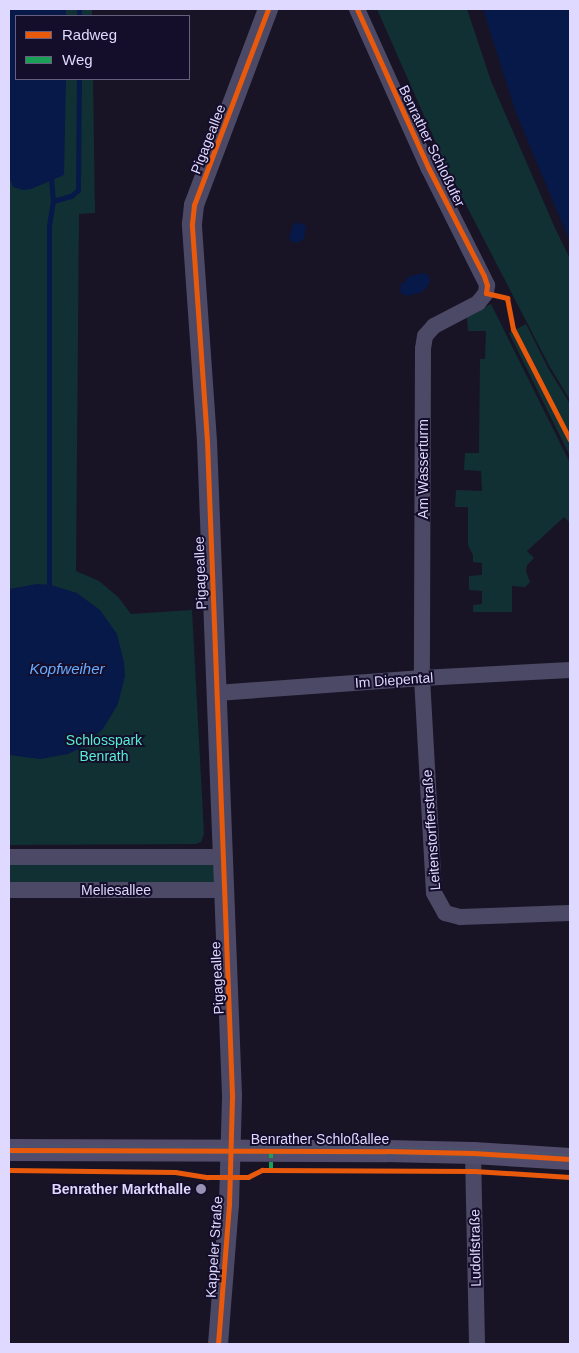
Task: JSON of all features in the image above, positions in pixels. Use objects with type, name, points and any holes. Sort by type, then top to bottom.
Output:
[{"type":"main road","name":"Benrather Schloßallee","points":[[9,1150],[473,1153],[570,1159]]},
{"type":"street","name":"Pigageallee","points":[[232,1150],[231,1036],[222,857],[207,441],[192,224],[194,205],[268,9]]},
{"type":"street","name":"Benrather Schloßufer","points":[[356,9],[429,168],[484,276],[487,285],[486,293]]},
{"type":"street","name":"Am Wasserturm","points":[[422,678],[423,348],[425,336],[434,326],[478,303],[486,293]]},
{"type":"street","name":"Im Diepental","points":[[217,693],[422,678],[570,670]]},
{"type":"street","name":"Leitenstorfferstraße","points":[[422,678],[434,893],[438,904],[445,913],[460,917],[570,913]]},
{"type":"street","points":[[9,857],[222,857]]},
{"type":"street","name":"Meliesallee","points":[[9,890],[224,890]]},
{"type":"street","name":"Kappeler Straße","points":[[218,1344],[232,1150]]},
{"type":"street","name":"Ludolfstraße","points":[[473,1153],[477,1344]]},
{"type":"green space","name":"Schlosspark Benrath","points":[[9,9],[92,9],[92,15],[15,15],[15,80],[93,80],[95,213],[79,214],[76,571],[99,581],[118,597],[131,614],[192,610],[204,834],[201,842],[196,844],[9,845]]},
{"type":"green space","points":[[377,9],[467,9],[491,81],[570,259],[570,400],[550,367],[448,170]]},
{"type":"green space","points":[[491,304],[570,463],[570,523],[564,517],[527,551],[534,558],[527,565],[526,571],[530,582],[525,587],[512,586],[512,612],[473,612],[473,605],[482,604],[482,591],[469,590],[469,576],[482,575],[482,563],[473,562],[473,555],[468,545],[468,507],[455,507],[456,490],[482,491],[481,471],[464,470],[465,453],[479,453],[480,359],[485,359],[486,331],[468,331],[467,316]]},
{"type":"green space","points":[[526,324],[548,368],[570,404],[570,456],[509,333]]},
{"type":"green space","points":[[9,862],[211,863],[215,867],[214,882],[9,886]]},
{"type":"water","points":[[10,9],[66,9],[66,15],[15,15],[15,80],[66,80],[64,175],[31,189],[23,190],[13,187],[9,177]]},
{"type":"water","points":[[483,9],[570,9],[570,242],[516,113]]},
{"type":"water","points":[[297,222],[306,226],[304,239],[297,243],[289,238],[293,225]]},
{"type":"water","points":[[423,273],[428,275],[430,279],[429,284],[422,292],[407,296],[400,292],[401,284],[408,277]]},
{"type":"water","name":"Kopfweiher","points":[[37,584],[51,585],[77,593],[100,610],[117,634],[124,662],[125,676],[118,704],[103,729],[81,748],[68,754],[40,759],[9,755],[9,589]]},
{"type":"waterway","points":[[79,9],[79,15]]},
{"type":"waterway","points":[[53,201],[71,196],[78,190],[79,80]]},
{"type":"waterway","points":[[49,585],[49,226],[53,201],[51,179]]},
{"type":"tram line","points":[[9,1145],[441,1147],[570,1154]]},
{"type":"tram line","points":[[9,1153],[401,1154],[529,1159]]},
{"type":"marked path","points":[[271,1141],[271,1170]]},
{"type":"cycle path","points":[[218,1344],[229,1205],[232,1095],[207,441],[192,224],[194,205],[268,9]]},
{"type":"cycle path","points":[[357,9],[429,169],[484,276],[487,285],[486,293],[507,298],[513,329],[570,440]]},
{"type":"cycle path","points":[[9,1150],[386,1151],[473,1153],[570,1159]]},
{"type":"cycle path","points":[[9,1170],[175,1172],[208,1177],[248,1177],[262,1170],[474,1171],[570,1177]]},
{"type":"place","name":"Benrather Markthalle","points":[[201,1189]]}]
